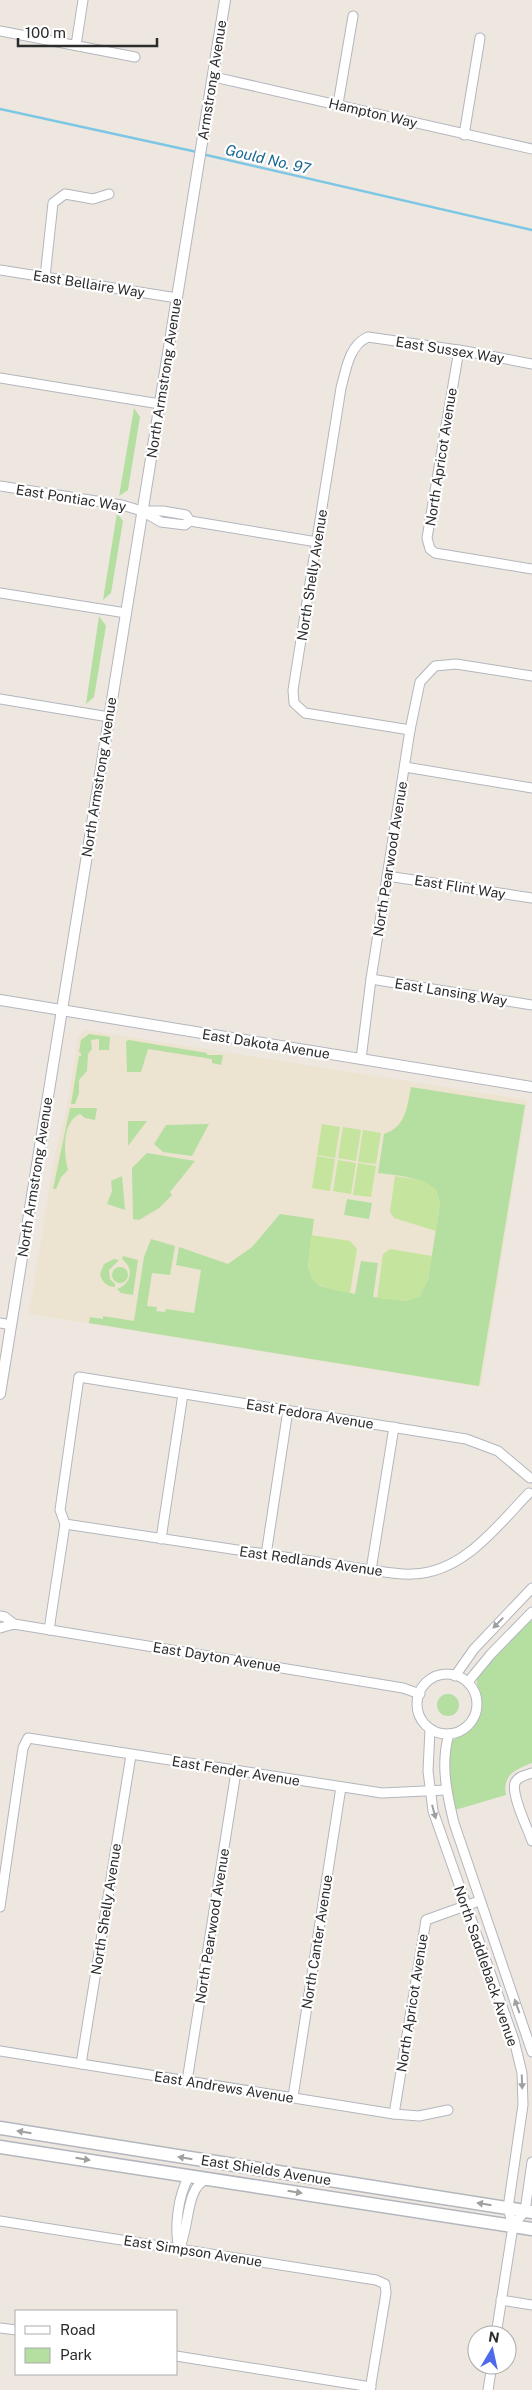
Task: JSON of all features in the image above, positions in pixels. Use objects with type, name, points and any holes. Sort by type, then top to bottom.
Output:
[{"type":"main road","name":"East Shields Avenue","points":[[0,2128],[529,2211]]},
{"type":"main road","name":"East Shields Avenue","points":[[0,2147],[532,2229]]},
{"type":"main road","points":[[189,2176],[200,2169],[274,2180],[309,2177]]},
{"type":"street","points":[[76,45],[83,0]]},
{"type":"street","name":"Armstrong Avenue","points":[[199,161],[225,0]]},
{"type":"street","points":[[338,104],[353,16]]},
{"type":"street","points":[[0,31],[135,57]]},
{"type":"street","points":[[464,135],[480,38]]},
{"type":"street","name":"Hampton Way","points":[[214,77],[532,149]]},
{"type":"street","name":"North Armstrong Avenue","points":[[0,1394],[7,1332],[62,1010],[199,161]]},
{"type":"street","points":[[45,277],[53,202],[65,194],[93,198],[108,194]]},
{"type":"street","name":"East Bellaire Way","points":[[0,270],[177,298]]},
{"type":"street","name":"East Sussex Way","points":[[368,337],[459,350],[532,364]]},
{"type":"street","name":"North Shelly Avenue","points":[[368,337],[359,340],[350,356],[341,388],[293,690],[294,703],[305,713],[410,730]]},
{"type":"street","name":"North Apricot Avenue","points":[[459,350],[427,538],[430,549],[435,553],[532,569]]},
{"type":"street","points":[[0,378],[160,404]]},
{"type":"street","name":"East Pontiac Way","points":[[0,486],[122,505],[142,511],[163,511],[186,515],[190,521],[317,542]]},
{"type":"street","points":[[0,593],[126,614]]},
{"type":"street","name":"North Pearwood Avenue","points":[[361,1059],[371,979],[404,767],[420,682],[435,666],[456,664],[532,676]]},
{"type":"street","points":[[0,699],[109,716]]},
{"type":"street","points":[[404,767],[532,788]]},
{"type":"street","name":"East Flint Way","points":[[387,876],[532,898]]},
{"type":"street","name":"East Lansing Way","points":[[371,979],[532,1005]]},
{"type":"street","name":"East Dakota Avenue","points":[[0,1000],[532,1087]]},
{"type":"street","points":[[0,1323],[7,1332]]},
{"type":"street","name":"East Fedora Avenue","points":[[65,1524],[60,1510],[79,1377],[466,1439],[498,1451],[531,1478]]},
{"type":"street","points":[[161,1538],[183,1394]]},
{"type":"street","points":[[266,1555],[288,1410]]},
{"type":"street","points":[[371,1570],[394,1427]]},
{"type":"street","points":[[531,1478],[526,1486],[531,1494]]},
{"type":"street","name":"East Redlands Avenue","points":[[65,1524],[266,1555],[371,1570],[414,1574],[432,1571],[468,1554],[531,1494]]},
{"type":"street","points":[[49,1630],[65,1524]]},
{"type":"street","points":[[455,1676],[474,1649],[532,1588]]},
{"type":"street","points":[[468,1682],[491,1654],[532,1612]]},
{"type":"street","name":"East Dayton Avenue","points":[[0,1616],[5,1617],[14,1624]]},
{"type":"street","name":"East Dayton Avenue","points":[[0,1628],[14,1624],[403,1688],[420,1694]]},
{"type":"street","points":[[445,1675],[455,1676],[468,1682],[475,1696],[476,1711],[473,1720],[466,1728],[449,1734],[430,1729],[420,1715],[418,1707],[420,1694],[427,1683],[435,1677],[445,1675]]},
{"type":"street","name":"North Saddleback Avenue","points":[[430,1729],[430,1791],[433,1811],[515,2044],[522,2072],[523,2104],[508,2208],[513,2226]]},
{"type":"street","name":"North Saddleback Avenue","points":[[449,1734],[445,1759],[446,1790],[479,1901],[530,2040],[532,2054]]},
{"type":"street","name":"East Fender Avenue","points":[[0,1904],[23,1748],[28,1738],[382,1794],[446,1790]]},
{"type":"street","name":"North Shelly Avenue","points":[[81,2064],[131,1755]]},
{"type":"street","name":"North Pearwood Avenue","points":[[187,2081],[236,1772]]},
{"type":"street","points":[[532,1773],[519,1778],[515,1784],[516,1795],[532,1841]]},
{"type":"street","name":"North Canter Avenue","points":[[293,2097],[341,1787]]},
{"type":"street","name":"North Apricot Avenue","points":[[394,2114],[426,1920],[479,1901]]},
{"type":"street","points":[[515,2044],[530,2040]]},
{"type":"street","name":"East Andrews Avenue","points":[[0,2051],[394,2114],[419,2116],[448,2110]]},
{"type":"street","points":[[518,2058],[532,2054]]},
{"type":"street","points":[[497,2325],[513,2226],[529,2211],[532,2162]]},
{"type":"street","points":[[179,2249],[176,2236],[182,2194],[189,2176]]},
{"type":"street","points":[[179,2249],[185,2237],[192,2195],[196,2186],[208,2179]]},
{"type":"street","name":"East Simpson Avenue","points":[[0,2221],[376,2280],[385,2284],[386,2293],[371,2388]]},
{"type":"street","points":[[501,2300],[532,2305]]},
{"type":"street","points":[[0,2328],[15,2330]]},
{"type":"street","points":[[178,2356],[371,2388]]},
{"type":"street","points":[[488,2390],[490,2375]]},
{"type":"shaded area","points":[[85,1030],[527,1100],[481,1387],[29,1314],[56,1149],[66,1112],[78,1038]]},
{"type":"green space","points":[[134,408],[140,417],[128,490],[119,496]]},
{"type":"green space","points":[[117,513],[123,521],[111,593],[103,600]]},
{"type":"green space","points":[[99,616],[106,626],[94,697],[86,704]]},
{"type":"green space","points":[[89,1034],[110,1037],[109,1050],[99,1050],[99,1039],[91,1040],[92,1049],[88,1054],[87,1071],[79,1080],[79,1093],[75,1104],[71,1104],[79,1056],[81,1056],[79,1052],[81,1040]]},
{"type":"green space","points":[[126,1041],[207,1053],[207,1055],[223,1055],[221,1065],[212,1063],[212,1059],[148,1049],[141,1072],[127,1072]]},
{"type":"green space","points":[[411,1087],[525,1105],[479,1386],[89,1323],[90,1317],[103,1319],[103,1316],[134,1321],[144,1257],[151,1239],[175,1246],[170,1275],[152,1273],[147,1306],[157,1307],[156,1311],[165,1312],[166,1309],[194,1313],[201,1270],[176,1265],[179,1247],[228,1264],[252,1247],[280,1214],[314,1219],[308,1267],[320,1286],[355,1294],[361,1261],[378,1263],[373,1297],[406,1301],[428,1280],[440,1204],[432,1188],[425,1183],[406,1177],[378,1173],[384,1134],[397,1127],[401,1121]]},
{"type":"green space","points":[[70,1108],[97,1108],[95,1120],[85,1118],[80,1114],[70,1124],[65,1139],[68,1170],[61,1177],[56,1189],[53,1189]]},
{"type":"green space","points":[[128,1121],[147,1121],[128,1146]]},
{"type":"green space","points":[[209,1124],[192,1156],[163,1152],[154,1144],[166,1125]]},
{"type":"green space","points":[[322,1124],[340,1127],[335,1158],[317,1155]]},
{"type":"green space","points":[[343,1127],[361,1130],[356,1161],[338,1158]]},
{"type":"green space","points":[[363,1130],[381,1133],[376,1164],[358,1162]]},
{"type":"green space","points":[[147,1153],[195,1161],[170,1192],[172,1195],[159,1208],[139,1220],[133,1219],[132,1168]]},
{"type":"green space","points":[[317,1156],[335,1159],[330,1191],[312,1188]]},
{"type":"green space","points":[[338,1160],[356,1163],[351,1194],[333,1191]]},
{"type":"green space","points":[[358,1163],[376,1166],[371,1197],[353,1195]]},
{"type":"green space","points":[[122,1176],[125,1210],[107,1204],[112,1191],[111,1181]]},
{"type":"green space","points":[[395,1176],[424,1181],[436,1189],[440,1204],[436,1231],[394,1218],[390,1212]]},
{"type":"green space","points":[[347,1199],[372,1203],[369,1219],[344,1215]]},
{"type":"green space","points":[[311,1235],[350,1241],[357,1249],[350,1293],[324,1287],[311,1278],[309,1262]]},
{"type":"green space","points":[[390,1249],[432,1256],[428,1280],[420,1297],[406,1301],[377,1298],[383,1254]]},
{"type":"green space","points":[[123,1256],[138,1260],[133,1295],[121,1293],[117,1289],[126,1284],[130,1276],[129,1267],[122,1259]]},
{"type":"green space","points":[[114,1259],[119,1260],[109,1270],[110,1279],[115,1284],[115,1287],[105,1284],[100,1274],[104,1264]]},
{"type":"green space","points":[[120,1267],[126,1269],[128,1275],[126,1281],[120,1283],[114,1281],[112,1275],[114,1269]]},
{"type":"green space","points":[[532,1618],[532,1763],[516,1770],[508,1778],[505,1788],[506,1795],[455,1810],[449,1774],[450,1747],[453,1740],[476,1724],[482,1712],[477,1684],[478,1675]]},
{"type":"green space","points":[[448,1694],[456,1697],[459,1705],[456,1713],[448,1716],[440,1713],[437,1705],[440,1697]]},
{"type":"waterway","name":"Gould No. 97","points":[[0,109],[197,152]]},
{"type":"waterway","name":"Gould No. 97","points":[[202,154],[532,230]]}]
